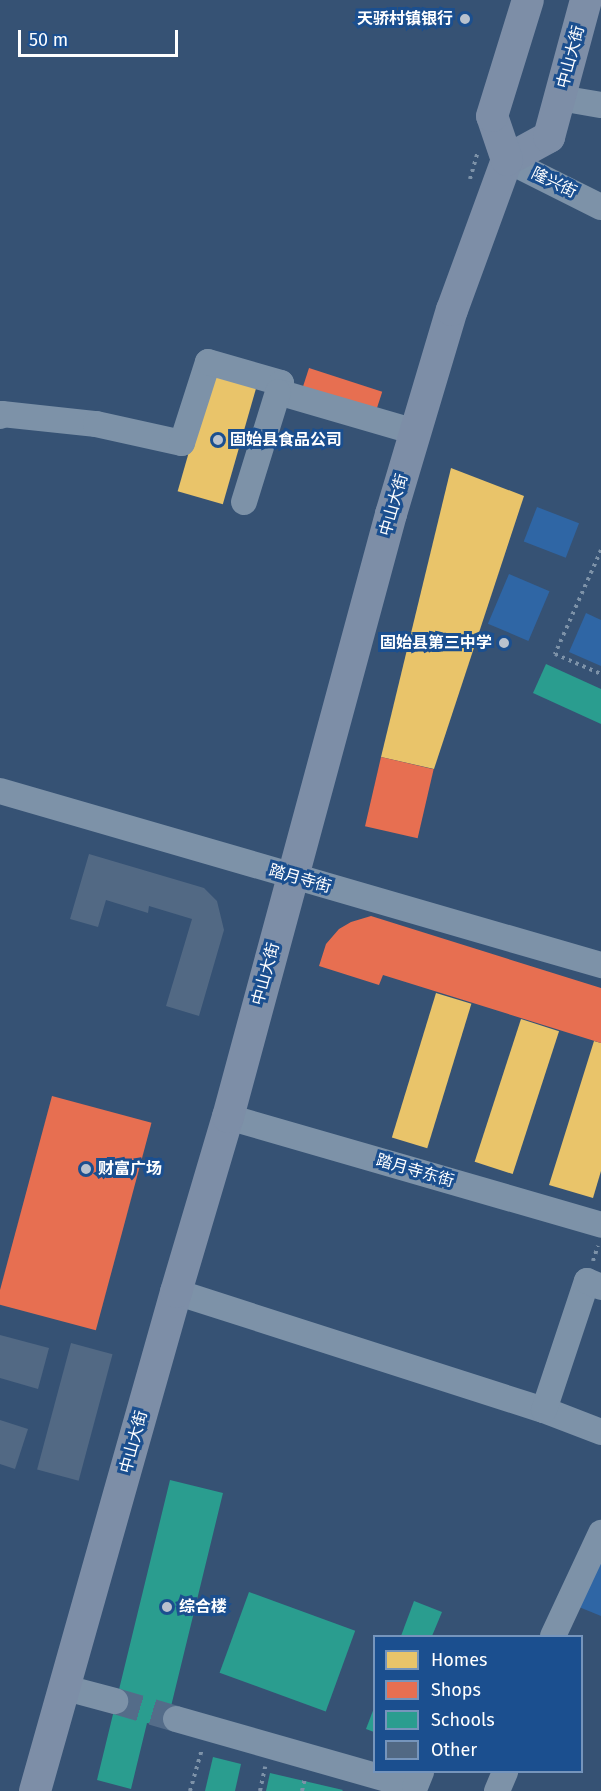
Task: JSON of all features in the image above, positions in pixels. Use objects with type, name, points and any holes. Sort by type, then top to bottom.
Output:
[{"type":"main road","points":[[507,160],[492,116],[528,0]]},
{"type":"main road","name":"中山大街","points":[[35,1791],[66,1688],[176,1292],[228,1118],[291,877],[452,310],[507,160],[549,137],[586,0]]},
{"type":"street","points":[[560,98],[601,105]]},
{"type":"street","name":"隆兴街","points":[[507,160],[601,207]]},
{"type":"street","points":[[0,416],[2,414],[96,424],[182,443],[208,362],[281,383],[244,502]]},
{"type":"street","points":[[278,392],[416,432]]},
{"type":"street","name":"踏月寺街","points":[[0,792],[601,965]]},
{"type":"street","name":"踏月寺东街","points":[[228,1118],[601,1225]]},
{"type":"street","points":[[544,1410],[587,1281],[601,1287]]},
{"type":"street","points":[[176,1292],[544,1410],[601,1432]]},
{"type":"street","points":[[554,1635],[601,1533]]},
{"type":"street","points":[[66,1688],[115,1701]]},
{"type":"street","points":[[176,1719],[415,1787],[421,1773]]},
{"type":"street","points":[[496,1791],[505,1773]]},
{"type":"path","points":[[601,550],[555,654],[601,674]]},
{"type":"path","points":[[190,1791],[207,1728]]},
{"type":"shaded area","points":[[537,507],[579,523],[566,558],[524,542]]},
{"type":"shaded area","points":[[509,574],[550,591],[528,641],[488,624]]},
{"type":"shaded area","points":[[586,613],[601,620],[601,666],[569,652]]},
{"type":"shaded area","points":[[601,1547],[601,1616],[579,1607]]},
{"type":"building: Homes","name":"固始县食品公司","points":[[211,375],[256,388],[223,504],[178,491]]},
{"type":"building: Homes","points":[[451,468],[524,496],[434,769],[381,757]]},
{"type":"building: Homes","points":[[436,993],[471,1004],[427,1148],[392,1137]]},
{"type":"building: Homes","points":[[521,1019],[559,1031],[513,1174],[475,1162]]},
{"type":"building: Homes","points":[[594,1041],[601,1043],[601,1171],[593,1198],[549,1185]]},
{"type":"building: Shops","points":[[309,368],[382,392],[374,418],[300,395]]},
{"type":"building: Shops","points":[[381,757],[434,769],[418,838],[365,826]]},
{"type":"building: Shops","points":[[371,916],[601,988],[601,1043],[383,975],[379,985],[319,966],[326,944],[339,929],[351,922]]},
{"type":"building: Shops","points":[[52,1096],[151,1123],[96,1330],[0,1305],[0,1290]]},
{"type":"building: Schools","points":[[546,664],[601,689],[601,724],[533,693]]},
{"type":"building: Schools","name":"综合楼","points":[[170,1480],[223,1493],[166,1727],[147,1723],[131,1789],[97,1780]]},
{"type":"building: Schools","points":[[249,1592],[355,1631],[326,1711],[220,1673]]},
{"type":"building: Schools","points":[[414,1601],[442,1612],[432,1635],[401,1635]]},
{"type":"building: Schools","points":[[373,1711],[373,1732],[366,1729]]},
{"type":"building: Schools","points":[[213,1757],[241,1764],[235,1791],[205,1791]]},
{"type":"building: Schools","points":[[270,1773],[343,1790],[266,1791]]},
{"type":"building: Other","points":[[89,854],[204,888],[217,901],[224,930],[199,1016],[166,1006],[192,919],[149,906],[148,913],[106,900],[98,927],[70,919]]},
{"type":"building: Other","points":[[0,1335],[49,1348],[38,1389],[0,1378]]},
{"type":"building: Other","points":[[71,1343],[113,1354],[79,1481],[37,1470]]},
{"type":"building: Other","points":[[0,1420],[28,1429],[15,1469],[0,1464]]},
{"type":"tunnel","points":[[115,1701],[176,1719]]},
{"type":"place","name":"天骄村镇银行","points":[[465,19]]},
{"type":"place","name":"固始县食品公司","points":[[218,440]]},
{"type":"place","name":"固始县第三中学","points":[[504,643]]},
{"type":"place","name":"财富广场","points":[[86,1169]]},
{"type":"place","name":"综合楼","points":[[167,1607]]}]
